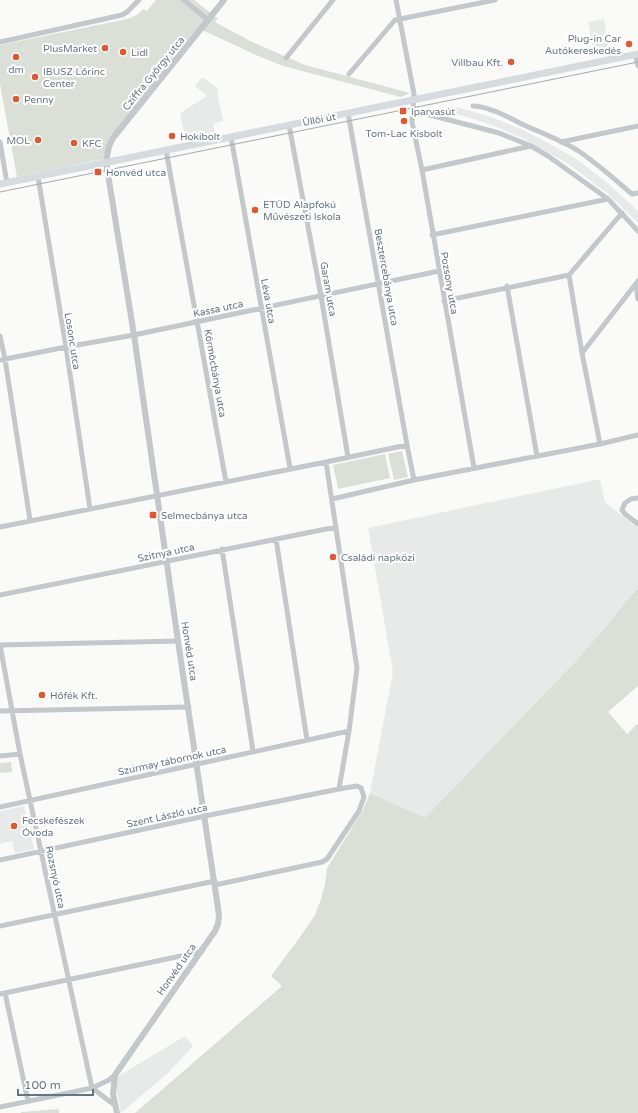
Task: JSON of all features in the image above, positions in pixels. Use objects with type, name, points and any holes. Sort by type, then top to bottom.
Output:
[{"type":"main road","name":"Üllői út","points":[[4,183],[413,101],[637,54]]},
{"type":"street","points":[[0,42],[122,16],[139,0]]},
{"type":"street","points":[[184,0],[208,20]]},
{"type":"street","name":"Cziffra György utca","points":[[106,162],[113,138],[224,0]]},
{"type":"street","points":[[286,58],[333,0]]},
{"type":"street","name":"Pozsony utca","points":[[396,0],[413,90],[412,122],[422,170],[432,236],[474,468]]},
{"type":"street","points":[[349,74],[395,20],[495,0]]},
{"type":"street","points":[[637,54],[638,66]]},
{"type":"street","points":[[473,106],[481,106],[504,114],[561,142],[583,155],[635,194]]},
{"type":"street","points":[[413,112],[430,115],[499,134],[531,146],[554,160],[608,199],[622,212],[638,231]]},
{"type":"street","name":"Besztercebánya utca","points":[[348,114],[414,480]]},
{"type":"street","name":"Garam utca","points":[[289,125],[321,296],[348,457]]},
{"type":"street","points":[[561,142],[638,126]]},
{"type":"street","name":"Léva utca","points":[[231,137],[290,468]]},
{"type":"street","points":[[0,142],[4,183]]},
{"type":"street","points":[[422,170],[531,146]]},
{"type":"street","name":"Körmöcbánya utca","points":[[166,150],[226,482]]},
{"type":"street","name":"Honvéd utca","points":[[106,162],[134,335],[178,641],[189,707],[196,764],[220,915],[215,931],[115,1075]]},
{"type":"street","name":"Losonc utca","points":[[38,177],[66,347],[90,509]]},
{"type":"street","points":[[432,236],[608,199]]},
{"type":"street","points":[[444,301],[508,286],[569,275],[622,212]]},
{"type":"street","name":"Kassa utca","points":[[3,360],[134,335],[439,271]]},
{"type":"street","points":[[569,275],[582,353],[600,444]]},
{"type":"street","points":[[582,353],[637,283]]},
{"type":"street","points":[[637,283],[638,299]]},
{"type":"street","points":[[508,286],[537,456]]},
{"type":"street","points":[[0,336],[30,520]]},
{"type":"street","points":[[332,499],[414,480],[600,444],[638,435]]},
{"type":"street","points":[[0,527],[407,445]]},
{"type":"street","points":[[326,462],[357,663],[357,676],[339,789]]},
{"type":"street","points":[[638,498],[631,499],[624,503],[622,510],[638,524]]},
{"type":"street","name":"Szitnya utca","points":[[0,595],[336,527]]},
{"type":"street","points":[[276,539],[307,740]]},
{"type":"street","points":[[222,550],[253,751]]},
{"type":"street","points":[[0,645],[178,641]]},
{"type":"street","name":"Rozsnyó utca","points":[[0,645],[20,754],[70,980],[92,1088]]},
{"type":"street","points":[[0,711],[189,707]]},
{"type":"street","name":"Szurmay tábornok utca","points":[[0,807],[349,731]]},
{"type":"street","points":[[0,756],[20,754]]},
{"type":"street","name":"Szent László utca","points":[[0,860],[339,789],[357,786],[361,788],[364,797],[363,803],[327,859],[314,865],[215,883]]},
{"type":"street","points":[[0,926],[215,883]]},
{"type":"street","points":[[28,1101],[3,994],[200,952]]},
{"type":"street","points":[[0,1107],[92,1088],[109,1080],[115,1075]]},
{"type":"street","points":[[115,1075],[113,1086],[117,1113]]},
{"type":"street","points":[[92,1088],[116,1106]]},
{"type":"shaded area","points":[[156,0],[194,0],[218,19],[215,22],[252,42],[305,65],[410,93],[401,97],[283,66],[198,28],[174,56],[139,109],[116,137],[108,158],[17,177],[0,84],[0,45],[127,19],[137,15],[143,9],[147,11]]},
{"type":"shaded area","points":[[604,19],[609,50],[594,53],[588,22]]},
{"type":"shaded area","points":[[202,77],[219,89],[217,91],[223,121],[213,124],[215,132],[185,137],[180,113],[207,96],[195,86]]},
{"type":"shaded area","points":[[457,107],[494,118],[523,130],[578,160],[605,181],[633,206],[638,212],[638,223],[607,193],[567,163],[524,139],[492,125],[447,111]]},
{"type":"shaded area","points":[[402,451],[408,477],[394,480],[388,454]]},
{"type":"shaded area","points":[[385,454],[390,478],[338,489],[333,465]]},
{"type":"shaded area","points":[[600,479],[605,502],[638,528],[638,587],[575,662],[425,819],[370,793],[393,672],[368,528]]},
{"type":"shaded area","points":[[638,587],[638,686],[608,712],[627,734],[638,723],[638,1113],[135,1113],[282,986],[271,976],[315,915],[325,885],[327,868],[363,810],[370,793],[425,818],[575,662]]},
{"type":"shaded area","points":[[11,762],[12,772],[0,773],[0,763]]},
{"type":"shaded area","name":"Fecskefészek Óvoda","points":[[24,806],[34,849],[15,853],[12,841],[0,844],[0,811]]},
{"type":"shaded area","points":[[185,1036],[193,1046],[167,1074],[121,1113],[116,1087],[117,1077]]},
{"type":"shaded area","points":[[59,1109],[59,1113],[21,1113],[21,1112]]},
{"type":"tram line","points":[[0,192],[638,62]]},
{"type":"place","name":"Plug-in Car Autókereskedés","points":[[629,44]]},
{"type":"place","name":"PlusMarket","points":[[105,48]]},
{"type":"place","name":"Lidl","points":[[123,52]]},
{"type":"place","name":"dm","points":[[16,57]]},
{"type":"place","name":"Villbau Kft.","points":[[511,62]]},
{"type":"place","name":"IBUSZ Lőrinc Center","points":[[35,77]]},
{"type":"place","name":"Penny","points":[[16,99]]},
{"type":"place","name":"Iparvasút","points":[[403,111]]},
{"type":"place","name":"Tom-Lac Kisbolt","points":[[404,121]]},
{"type":"place","name":"Hokibolt","points":[[172,136]]},
{"type":"place","name":"MOL","points":[[38,140]]},
{"type":"place","name":"KFC","points":[[74,143]]},
{"type":"place","name":"Honvéd utca","points":[[98,172]]},
{"type":"place","name":"ETÜD Alapfokú Művészeti Iskola","points":[[255,210]]},
{"type":"place","name":"Selmecbánya utca","points":[[153,515]]},
{"type":"place","name":"Családi napközi","points":[[333,557]]},
{"type":"place","name":"Hőfék Kft.","points":[[42,695]]},
{"type":"place","name":"Fecskefészek Óvoda","points":[[14,826]]}]
